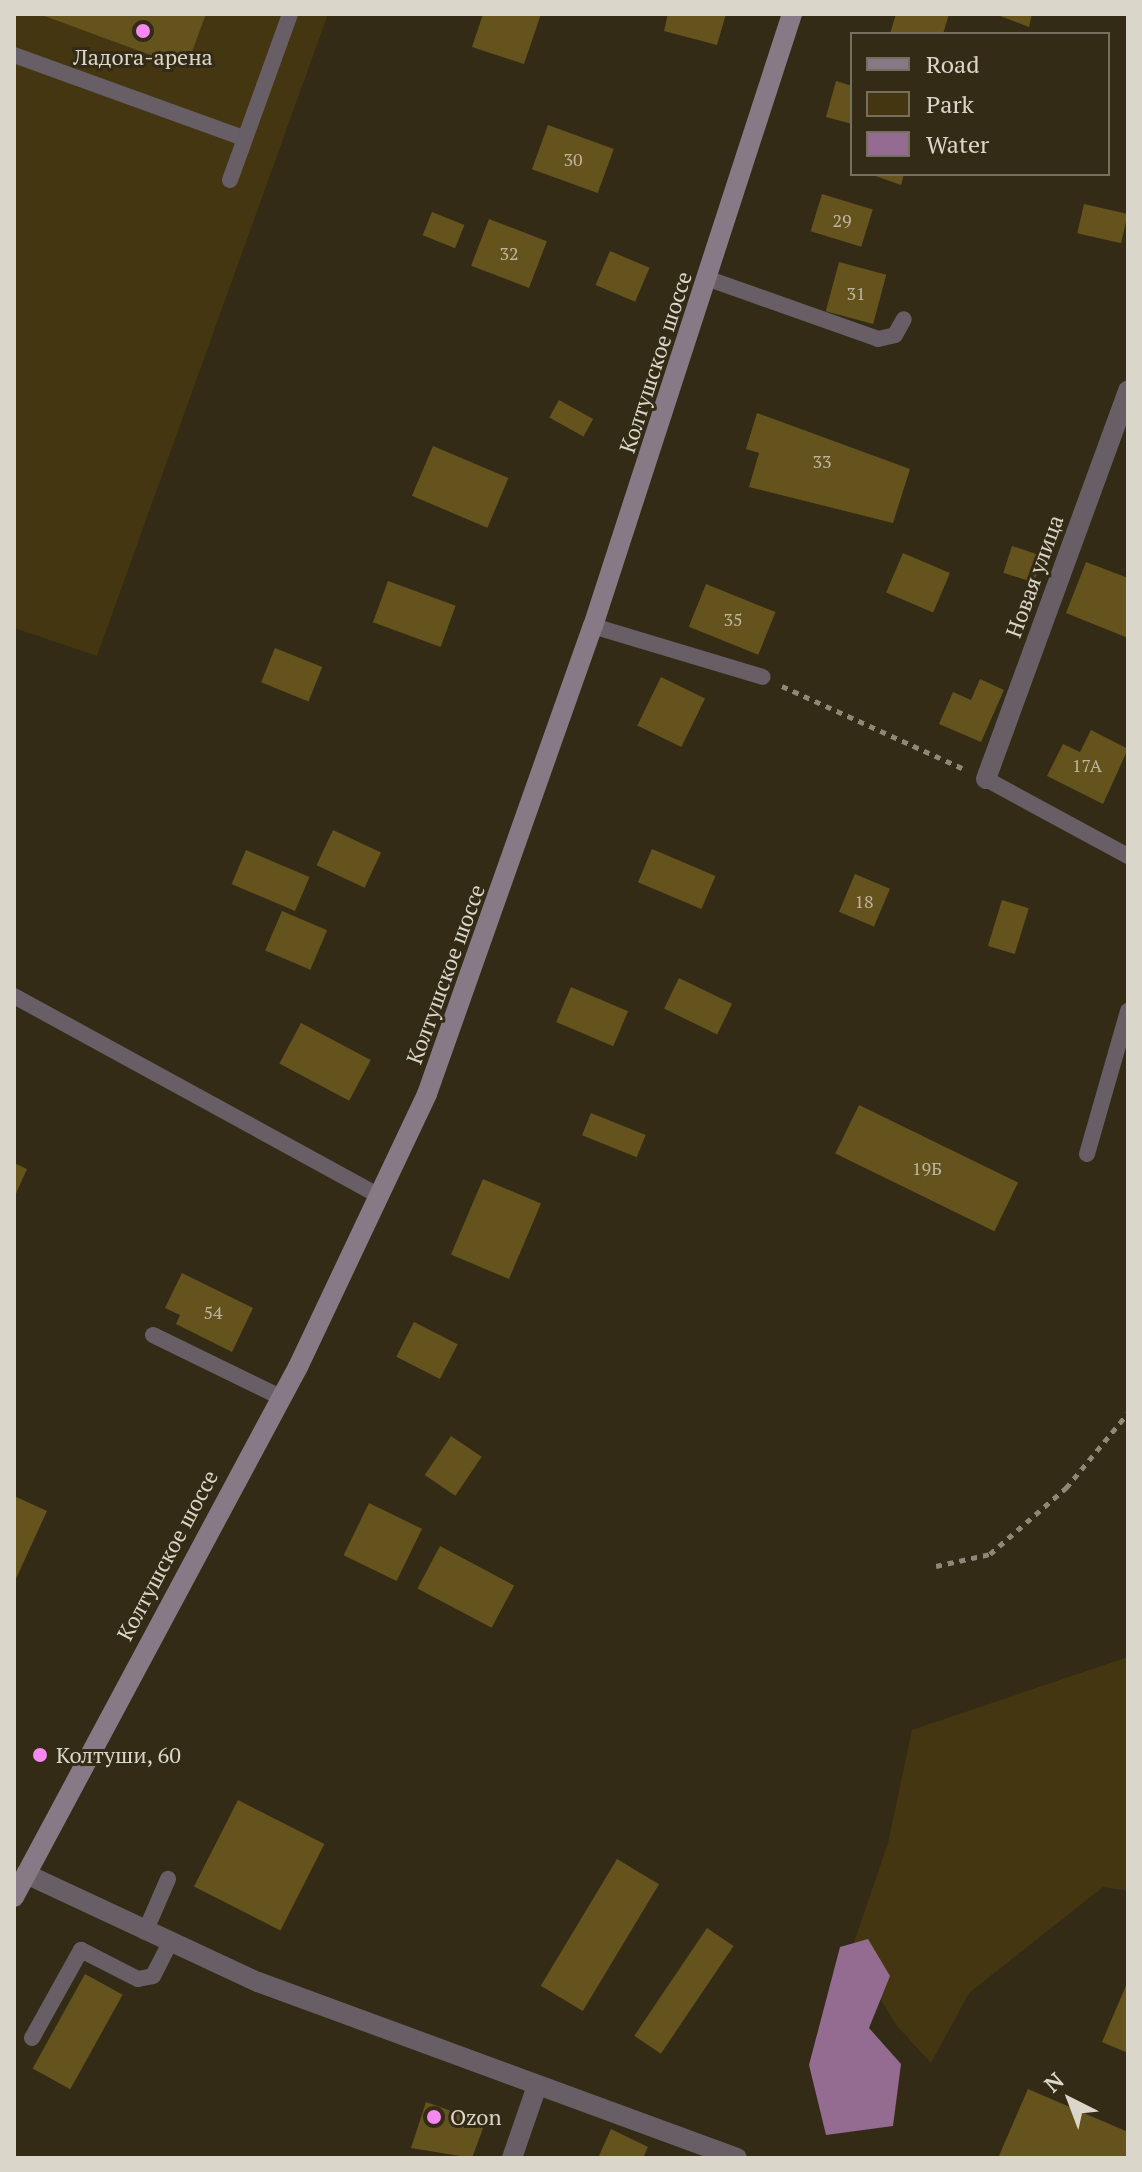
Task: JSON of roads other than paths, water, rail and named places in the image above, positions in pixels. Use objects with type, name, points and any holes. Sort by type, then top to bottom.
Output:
[{"type":"main road","name":"Колтушское шоссе","points":[[14,1897],[280,1397],[380,1196],[477,962],[709,279],[792,14]]},
{"type":"street","name":"Новая улица","points":[[986,779],[1128,390]]},
{"type":"street","points":[[26,1874],[170,1943],[537,2086],[737,2158]]},
{"type":"street","points":[[512,2158],[537,2086]]},
{"type":"lane","points":[[230,180],[290,14]]},
{"type":"lane","points":[[14,55],[243,138]]},
{"type":"lane","points":[[709,279],[878,339],[895,335],[904,319]]},
{"type":"lane","points":[[593,626],[763,677]]},
{"type":"lane","points":[[986,779],[1128,856]]},
{"type":"lane","points":[[14,996],[380,1196]]},
{"type":"lane","points":[[1087,1154],[1128,1011]]},
{"type":"lane","points":[[153,1335],[280,1397]]},
{"type":"lane","points":[[145,1932],[168,1879]]},
{"type":"lane","points":[[32,2038],[81,1950],[138,1979],[153,1976],[170,1943]]},
{"type":"water","points":[[868,1939],[890,1976],[869,2028],[901,2064],[893,2126],[826,2135],[809,2065],[840,1947]]},
{"type":"place","name":"Ладога-арена","points":[[143,31]]},
{"type":"place","name":"Колтуши, 60","points":[[40,1755]]},
{"type":"place","name":"Ozon","points":[[434,2117]]}]
